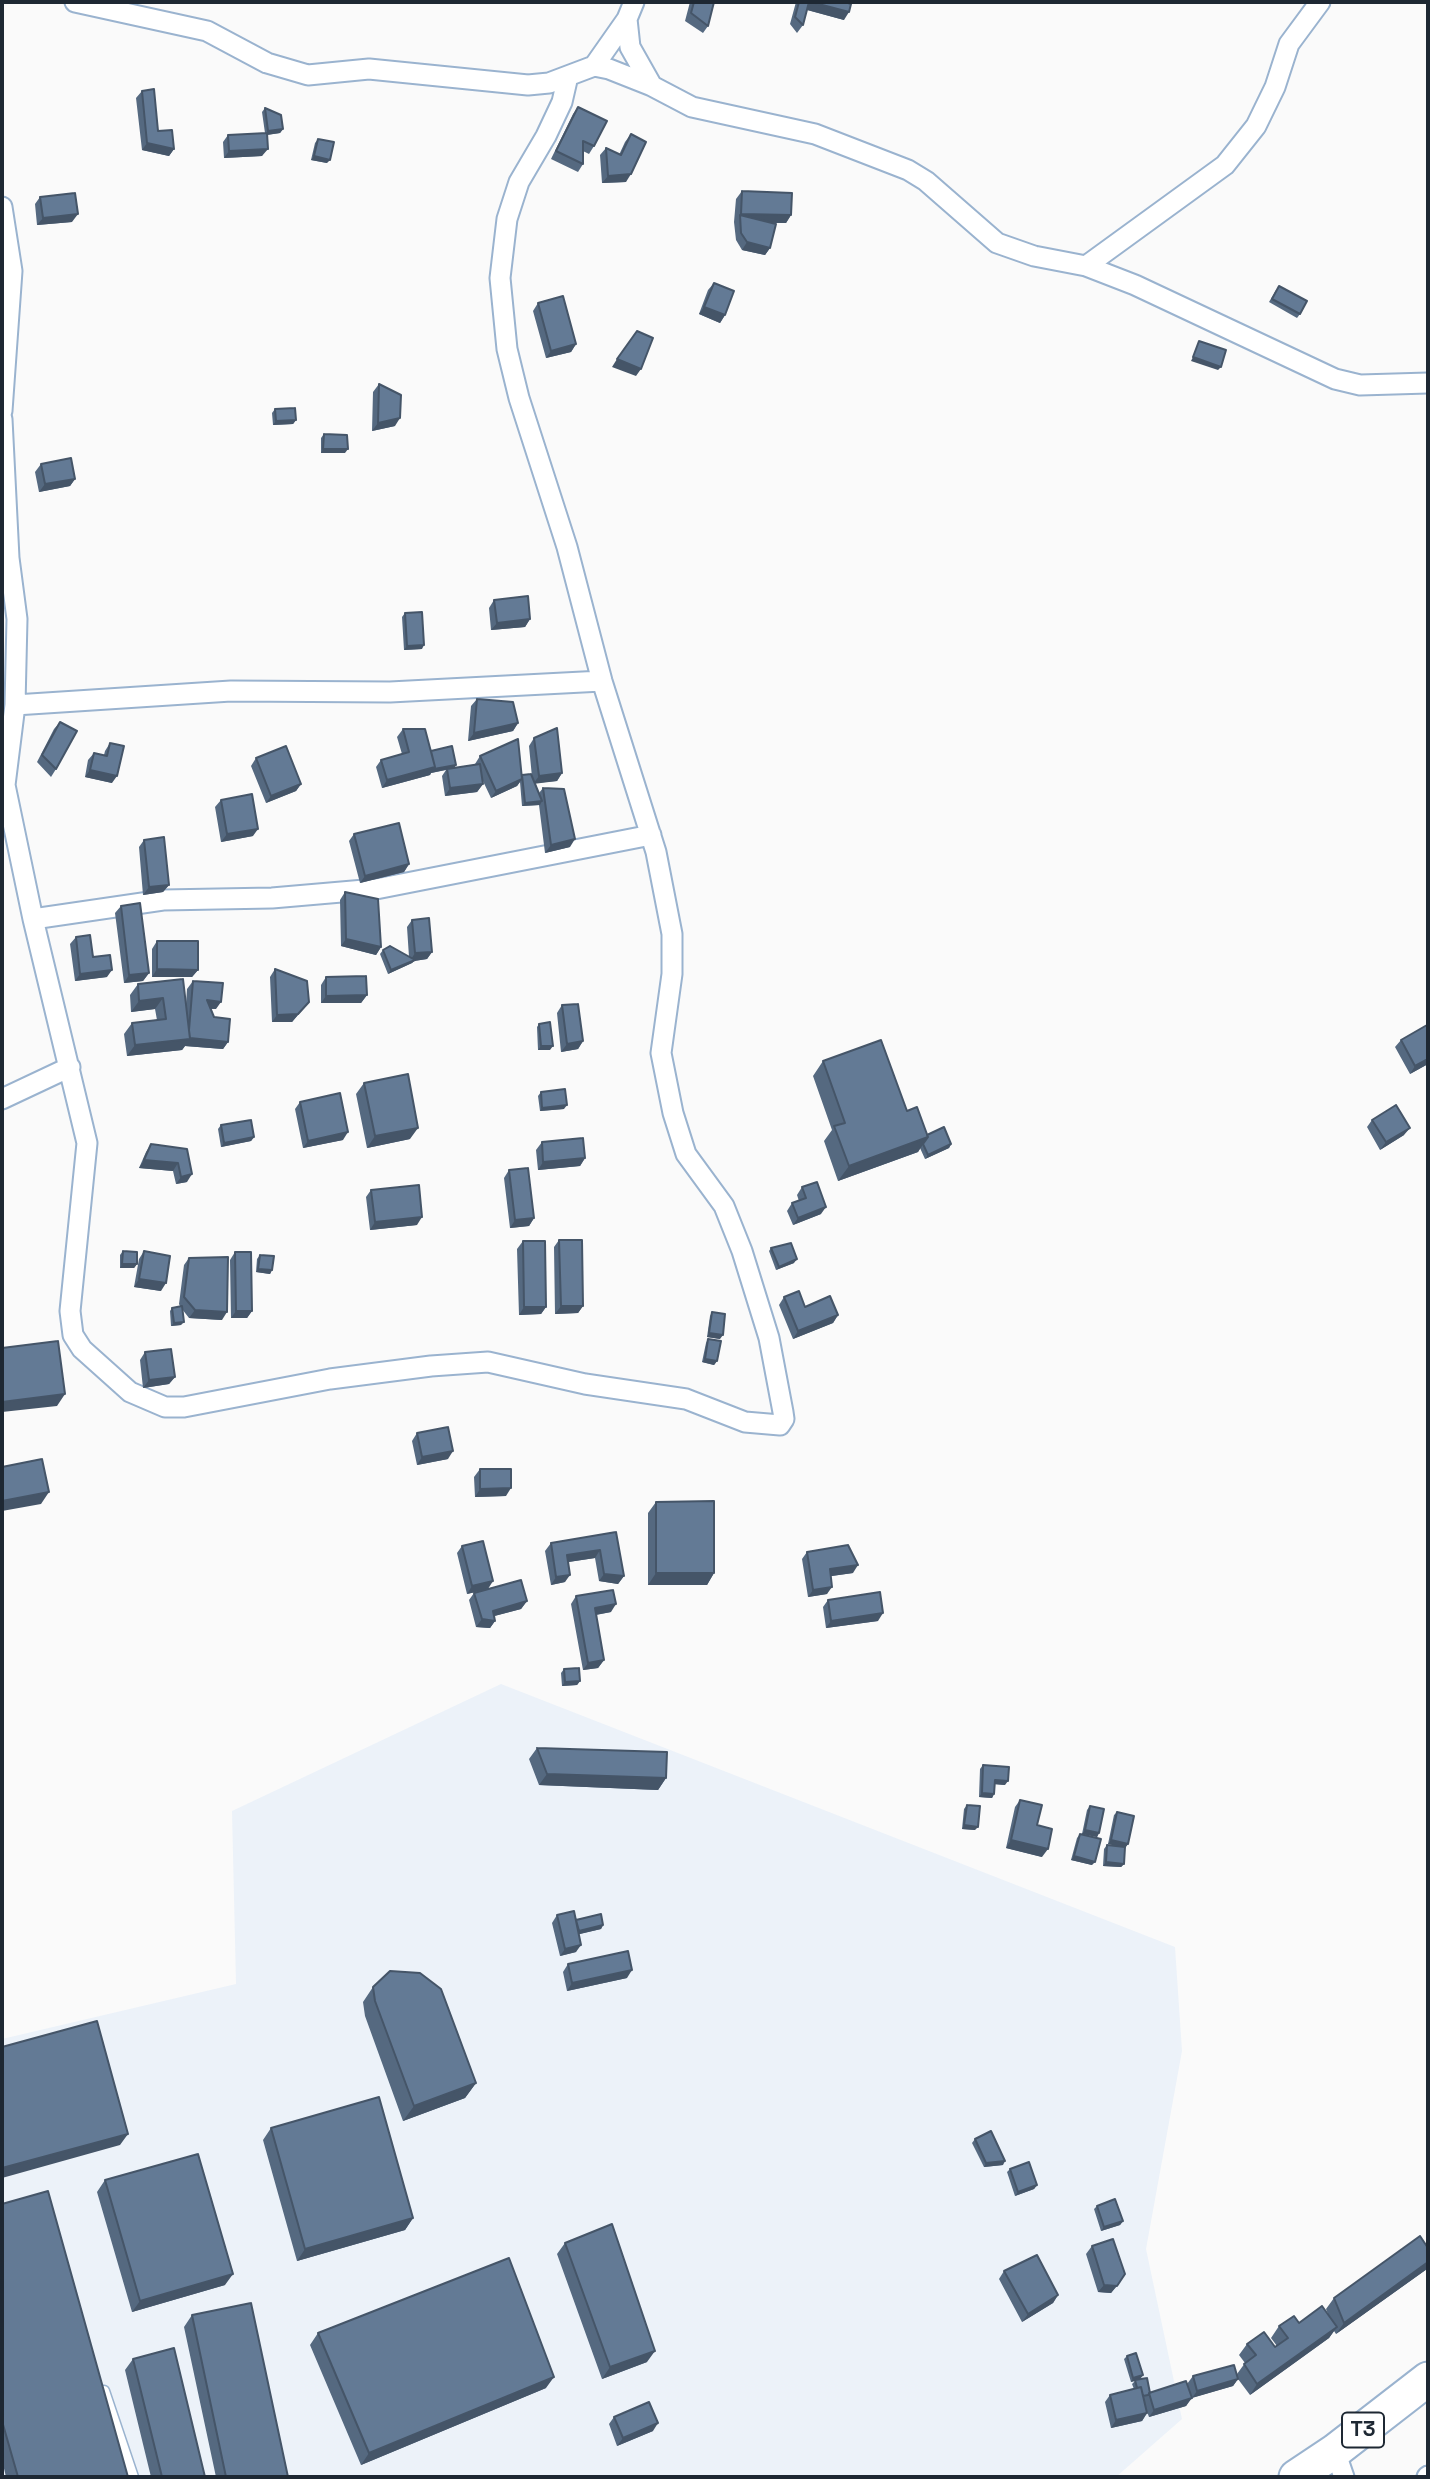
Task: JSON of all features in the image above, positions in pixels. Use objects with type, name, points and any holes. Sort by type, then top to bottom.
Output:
[{"type":"highway","name":"T3","points":[[1296,2477],[1339,2464],[1428,2379]]},
{"type":"street","points":[[75,2],[207,31],[267,63],[308,75],[369,69],[510,85],[549,83],[593,66],[630,10]]},
{"type":"street","points":[[1086,266],[1225,165],[1256,126],[1275,87],[1289,44],[1320,2]]},
{"type":"street","points":[[630,10],[630,47],[652,86]]},
{"type":"street","points":[[593,66],[652,86],[692,107],[815,134],[908,170],[926,181],[997,243],[1034,256],[1086,266],[1135,285],[1335,379],[1360,385],[1428,383]]},
{"type":"street","points":[[2,419],[9,558],[17,619],[15,705],[4,792],[12,865],[33,919],[87,1143],[70,1323],[82,1349],[130,1392],[165,1407],[184,1407],[330,1379],[431,1366],[488,1362],[585,1384],[686,1399],[745,1422],[780,1425],[784,1419],[769,1338],[743,1251],[724,1206],[686,1154],[665,1082],[661,1053],[672,965],[672,934],[651,835],[602,681],[567,547],[519,398],[508,349],[500,278],[507,219],[519,182],[562,102],[568,76]]},
{"type":"street","points":[[2,207],[12,271],[2,411]]},
{"type":"street","points":[[15,705],[231,691],[390,692],[602,681]]},
{"type":"street","points":[[33,919],[163,900],[272,898],[376,889],[651,835]]},
{"type":"street","points":[[2,1099],[70,1067]]},
{"type":"lane","points":[[104,2391],[133,2477]]},
{"type":"shaded area","points":[[501,1684],[1175,1947],[1182,2051],[1146,2249],[1182,2419],[1116,2477],[2,2477],[2,2039],[236,1984],[232,1811]]},
{"type":"building","points":[[694,2],[714,2],[708,26],[691,13]]},
{"type":"building","points":[[799,2],[809,2],[803,25],[795,17]]},
{"type":"building","points":[[811,2],[845,2],[851,4],[849,12]]},
{"type":"building","points":[[154,89],[158,131],[172,130],[174,149],[147,143],[142,91]]},
{"type":"building","points":[[578,107],[607,121],[594,146],[583,141],[583,164],[556,151]]},
{"type":"building","points":[[265,108],[281,115],[283,129],[268,131]]},
{"type":"building","points":[[267,133],[268,149],[229,151],[228,135]]},
{"type":"building","points":[[631,134],[646,142],[631,174],[608,176],[606,148],[621,155]]},
{"type":"building","points":[[318,139],[334,142],[330,160],[314,156]]},
{"type":"building","points":[[742,191],[792,193],[791,215],[741,214]]},
{"type":"building","points":[[75,193],[78,214],[43,218],[40,197]]},
{"type":"building","points":[[740,215],[776,224],[770,248],[747,242],[741,233]]},
{"type":"building","points":[[714,283],[734,291],[725,315],[704,307]]},
{"type":"building","points":[[1279,286],[1307,301],[1300,314],[1272,299]]},
{"type":"building","points":[[563,296],[576,344],[551,351],[538,303]]},
{"type":"building","points":[[637,331],[653,338],[641,369],[617,359]]},
{"type":"building","points":[[1199,341],[1226,350],[1221,367],[1193,357]]},
{"type":"building","points":[[379,384],[401,395],[400,418],[378,423]]},
{"type":"building","points":[[295,408],[296,420],[276,421],[275,409]]},
{"type":"building","points":[[324,434],[347,435],[348,449],[323,449]]},
{"type":"building","points":[[71,458],[75,479],[45,484],[41,464]]},
{"type":"building","points":[[528,596],[530,619],[497,623],[494,600]]},
{"type":"building","points":[[422,612],[424,645],[407,646],[405,613]]},
{"type":"building","points":[[477,699],[513,702],[518,723],[474,733]]},
{"type":"building","points":[[60,722],[77,731],[56,769],[42,755]]},
{"type":"building","points":[[557,728],[562,773],[539,776],[534,738]]},
{"type":"building","points":[[403,729],[425,729],[435,767],[387,780],[381,760],[409,752]]},
{"type":"building","points":[[518,739],[522,779],[496,791],[480,756]]},
{"type":"building","points":[[110,743],[124,746],[117,776],[90,770],[94,753],[107,756]]},
{"type":"building","points":[[286,746],[301,784],[271,796],[256,758]]},
{"type":"building","points":[[452,746],[456,765],[434,769],[431,751]]},
{"type":"building","points":[[480,764],[483,784],[450,788],[447,769]]},
{"type":"building","points":[[531,774],[542,801],[525,803],[522,775]]},
{"type":"building","points":[[543,788],[564,789],[575,839],[551,845]]},
{"type":"building","points":[[252,794],[258,829],[227,834],[221,800]]},
{"type":"building","points":[[399,823],[409,864],[365,876],[354,834]]},
{"type":"building","points":[[164,837],[169,885],[149,887],[144,840]]},
{"type":"building","points":[[345,892],[378,899],[381,947],[346,939]]},
{"type":"building","points":[[140,903],[149,973],[129,975],[121,906]]},
{"type":"building","points":[[429,918],[432,952],[415,953],[412,920]]},
{"type":"building","points":[[90,935],[93,957],[110,955],[112,970],[80,974],[76,937]]},
{"type":"building","points":[[157,941],[198,941],[198,970],[157,969]]},
{"type":"building","points":[[390,946],[415,960],[391,970],[383,950]]},
{"type":"building","points":[[275,969],[307,981],[309,1002],[298,1014],[277,1015]]},
{"type":"building","points":[[366,976],[367,995],[326,996],[326,977]]},
{"type":"building","points":[[183,979],[190,1039],[135,1045],[132,1023],[166,1019],[163,998],[139,1001],[138,984]]},
{"type":"building","points":[[193,981],[223,983],[221,1002],[207,1000],[214,1017],[230,1019],[228,1042],[190,1038]]},
{"type":"building","points":[[578,1004],[583,1041],[567,1044],[562,1005]]},
{"type":"building","points":[[550,1022],[553,1046],[541,1046],[539,1024]]},
{"type":"building","points":[[1427,1025],[1428,1059],[1415,1066],[1401,1040]]},
{"type":"building","points":[[881,1040],[907,1111],[917,1107],[928,1137],[849,1166],[834,1126],[845,1123],[823,1061]]},
{"type":"building","points":[[408,1074],[418,1128],[375,1136],[364,1083]]},
{"type":"building","points":[[565,1089],[567,1105],[542,1108],[541,1092]]},
{"type":"building","points":[[340,1093],[348,1132],[308,1141],[300,1102]]},
{"type":"building","points":[[1396,1105],[1410,1128],[1386,1142],[1372,1120]]},
{"type":"building","points":[[251,1120],[254,1137],[224,1143],[221,1125]]},
{"type":"building","points":[[944,1127],[951,1144],[928,1155],[923,1144],[927,1135]]},
{"type":"building","points":[[583,1138],[585,1158],[543,1162],[542,1142]]},
{"type":"building","points":[[151,1144],[187,1149],[192,1174],[181,1177],[178,1163],[144,1160]]},
{"type":"building","points":[[528,1168],[534,1218],[515,1220],[509,1170]]},
{"type":"building","points":[[817,1182],[826,1207],[798,1218],[792,1203],[806,1198],[802,1187]]},
{"type":"building","points":[[419,1185],[422,1217],[375,1222],[371,1190]]},
{"type":"building","points":[[559,1240],[582,1240],[583,1306],[561,1306]]},
{"type":"building","points":[[523,1241],[545,1241],[546,1307],[524,1307]]},
{"type":"building","points":[[791,1243],[797,1259],[779,1267],[771,1248]]},
{"type":"building","points":[[123,1251],[137,1252],[137,1264],[122,1264]]},
{"type":"building","points":[[144,1251],[170,1256],[166,1283],[139,1279]]},
{"type":"building","points":[[235,1252],[251,1252],[252,1311],[236,1311]]},
{"type":"building","points":[[260,1255],[274,1256],[272,1270],[258,1269]]},
{"type":"building","points":[[228,1257],[227,1312],[195,1310],[184,1297],[189,1258]]},
{"type":"building","points":[[799,1291],[805,1307],[830,1296],[838,1315],[798,1331],[784,1297]]},
{"type":"building","points":[[182,1306],[184,1322],[174,1323],[172,1308]]},
{"type":"building","points":[[712,1312],[725,1314],[723,1335],[709,1333]]},
{"type":"building","points":[[708,1339],[721,1341],[717,1361],[705,1359]]},
{"type":"building","points":[[58,1341],[65,1394],[2,1402],[2,1348]]},
{"type":"building","points":[[171,1349],[175,1377],[149,1380],[145,1352]]},
{"type":"building","points":[[448,1427],[453,1451],[422,1457],[417,1433]]},
{"type":"building","points":[[42,1459],[49,1492],[2,1501],[2,1467]]},
{"type":"building","points":[[480,1469],[511,1469],[511,1488],[480,1489]]},
{"type":"building","points":[[714,1501],[714,1573],[656,1573],[656,1502]]},
{"type":"building","points":[[616,1532],[624,1576],[604,1574],[600,1550],[567,1555],[570,1575],[556,1577],[551,1543]]},
{"type":"building","points":[[483,1541],[493,1581],[472,1586],[462,1546]]},
{"type":"building","points":[[848,1545],[858,1565],[830,1569],[832,1587],[813,1590],[807,1552]]},
{"type":"building","points":[[521,1580],[527,1601],[493,1611],[495,1621],[482,1619],[474,1593]]},
{"type":"building","points":[[613,1590],[616,1604],[595,1608],[604,1660],[588,1663],[576,1596]]},
{"type":"building","points":[[880,1592],[883,1613],[831,1621],[828,1600]]},
{"type":"building","points":[[579,1668],[580,1681],[565,1682],[564,1669]]},
{"type":"building","points":[[537,1748],[667,1752],[666,1778],[547,1774]]},
{"type":"building","points":[[983,1765],[1009,1767],[1008,1781],[995,1780],[994,1794],[982,1793]]},
{"type":"building","points":[[1020,1800],[1042,1805],[1037,1825],[1052,1829],[1048,1849],[1011,1840]]},
{"type":"building","points":[[967,1805],[980,1806],[978,1827],[964,1825]]},
{"type":"building","points":[[1090,1806],[1104,1809],[1099,1833],[1085,1830]]},
{"type":"building","points":[[1117,1812],[1134,1816],[1128,1844],[1111,1840]]},
{"type":"building","points":[[1080,1834],[1101,1839],[1095,1862],[1074,1856]]},
{"type":"building","points":[[1107,1845],[1125,1847],[1124,1864],[1106,1862]]},
{"type":"building","points":[[574,1911],[581,1945],[565,1949],[557,1915]]},
{"type":"building","points":[[601,1914],[603,1925],[579,1931],[576,1920]]},
{"type":"building","points":[[628,1951],[632,1970],[572,1983],[568,1964]]},
{"type":"building","points":[[390,1971],[420,1973],[441,1989],[476,2083],[414,2106],[375,2001],[373,1987]]},
{"type":"building","points":[[97,2021],[128,2134],[2,2168],[2,2047]]},
{"type":"building","points":[[379,2097],[413,2218],[305,2249],[271,2128]]},
{"type":"building","points":[[991,2131],[1005,2161],[986,2163],[975,2139]]},
{"type":"building","points":[[198,2154],[233,2274],[140,2301],[105,2180]]},
{"type":"building","points":[[1029,2162],[1037,2185],[1018,2192],[1010,2169]]},
{"type":"building","points":[[48,2191],[128,2477],[18,2477],[2,2421],[2,2204]]},
{"type":"building","points":[[1115,2199],[1123,2221],[1104,2227],[1097,2206]]},
{"type":"building","points":[[612,2224],[655,2351],[610,2367],[565,2243]]},
{"type":"building","points":[[1420,2236],[1428,2248],[1428,2262],[1344,2323],[1334,2298]]},
{"type":"building","points":[[1113,2239],[1125,2274],[1117,2286],[1104,2285],[1092,2246]]},
{"type":"building","points":[[1037,2255],[1058,2295],[1028,2314],[1004,2271]]},
{"type":"building","points":[[509,2258],[554,2377],[369,2453],[318,2333]]},
{"type":"building","points":[[251,2303],[288,2477],[226,2477],[192,2315]]},
{"type":"building","points":[[1322,2306],[1337,2327],[1257,2384],[1244,2364],[1256,2355],[1247,2344],[1264,2332],[1275,2347],[1288,2338],[1279,2326],[1294,2316],[1299,2323]]},
{"type":"building","points":[[174,2348],[205,2477],[162,2477],[133,2359]]},
{"type":"building","points":[[1136,2353],[1143,2375],[1133,2378],[1127,2356]]},
{"type":"building","points":[[1234,2365],[1238,2379],[1197,2391],[1193,2376]]},
{"type":"building","points":[[1147,2378],[1150,2393],[1143,2396],[1141,2387],[1137,2388],[1135,2380]]},
{"type":"building","points":[[1186,2381],[1192,2398],[1154,2410],[1149,2393]]},
{"type":"building","points":[[1141,2387],[1147,2413],[1116,2420],[1110,2395]]},
{"type":"building","points":[[649,2402],[658,2423],[623,2438],[614,2417]]}]
